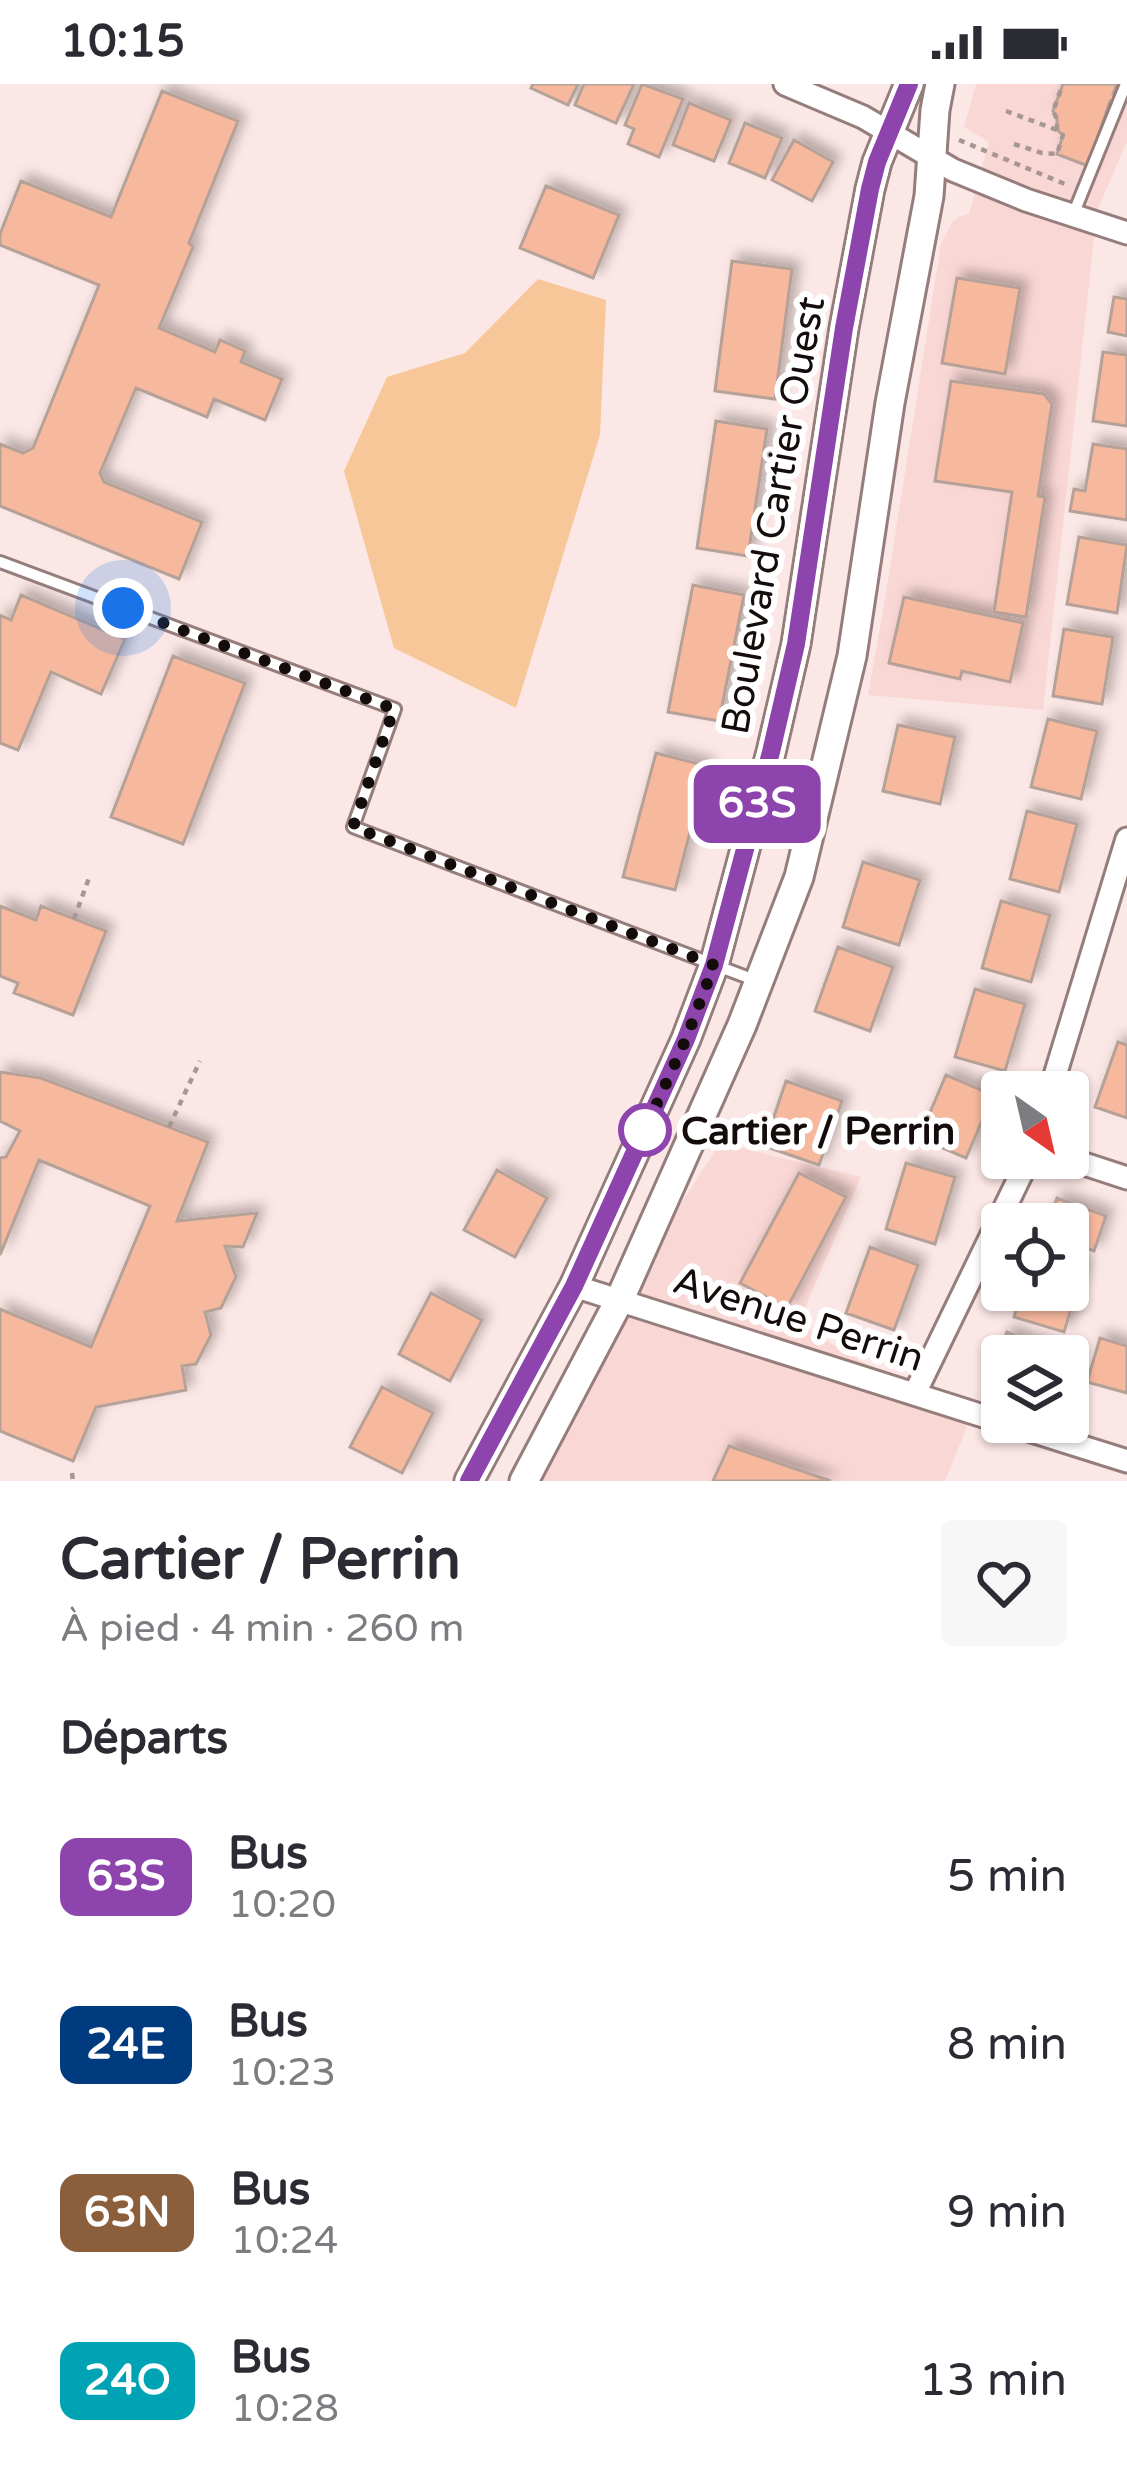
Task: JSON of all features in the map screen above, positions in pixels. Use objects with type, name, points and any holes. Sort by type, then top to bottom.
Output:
[{"type":"street","points":[[785,84],[855,113],[975,180],[1127,233]]},
{"type":"street","name":"Boulevard Cartier Ouest","points":[[469,1481],[574,1286],[686,1039],[714,965],[796,644],[858,246],[877,162],[909,84]]},
{"type":"street","points":[[524,1481],[620,1299],[760,982],[799,877],[852,656],[890,403],[928,196],[940,84]]},
{"type":"street","points":[[1056,1071],[1127,839]]},
{"type":"street","points":[[1089,1166],[1127,1178]]},
{"type":"street","points":[[915,1394],[1018,1179]]},
{"type":"street","name":"Avenue Perrin","points":[[574,1286],[981,1415]]},
{"type":"street","name":"Avenue Perrin","points":[[1068,1443],[1127,1462]]},
{"type":"lane","points":[[1073,214],[1126,84]]},
{"type":"lane","points":[[0,562],[394,709],[353,827],[760,982]]},
{"type":"path","points":[[1058,130],[1053,111],[1063,84]]},
{"type":"path","points":[[1006,111],[1063,136],[1057,154],[1015,144]]},
{"type":"path","points":[[998,155],[1073,188]]},
{"type":"path","points":[[74,919],[88,878]]},
{"type":"path","points":[[169,1127],[200,1061]]},
{"type":"shaded area","points":[[976,84],[1127,84],[1127,142],[1097,210],[1043,710],[868,695],[941,244],[952,223],[969,214],[989,142],[964,127]]},
{"type":"shaded area","points":[[538,279],[606,300],[600,435],[516,708],[394,648],[344,471],[387,377],[465,353]]},
{"type":"shaded area","points":[[720,1143],[861,1177],[798,1324],[915,1393],[973,1412],[945,1481],[524,1481],[620,1299]]},
{"type":"building","points":[[533,84],[578,84],[568,105],[531,88]]},
{"type":"building","points":[[584,84],[634,84],[616,123],[575,105]]},
{"type":"building","points":[[642,84],[683,99],[659,157],[628,144],[634,129],[625,125]]},
{"type":"building","points":[[1063,84],[1117,84],[1113,94],[1118,96],[1110,101],[1088,166],[1057,154],[1063,135],[1057,130],[1053,111]]},
{"type":"building","points":[[162,91],[238,121],[159,328],[215,352],[220,340],[245,351],[241,362],[282,379],[265,420],[214,399],[207,417],[136,388],[100,473],[104,482],[202,522],[179,579],[0,506],[0,444],[23,453],[33,448],[99,285],[0,245],[0,234],[21,181],[111,217]]},
{"type":"building","points":[[689,103],[731,120],[714,161],[673,145]]},
{"type":"building","points":[[745,123],[782,138],[765,178],[729,163]]},
{"type":"building","points":[[794,140],[833,162],[812,201],[772,180]]},
{"type":"building","points":[[546,186],[619,215],[593,278],[520,248]]},
{"type":"building","points":[[732,261],[792,269],[775,399],[715,391]]},
{"type":"building","points":[[957,278],[1020,288],[1005,374],[942,363]]},
{"type":"building","points":[[1114,297],[1127,299],[1127,336],[1108,332]]},
{"type":"building","points":[[1103,352],[1127,355],[1127,426],[1093,421]]},
{"type":"building","points":[[951,381],[1044,394],[1052,404],[1038,496],[1045,497],[1026,617],[994,612],[1012,492],[935,481]]},
{"type":"building","points":[[716,421],[767,429],[748,556],[697,548]]},
{"type":"building","points":[[1093,444],[1127,449],[1127,520],[1070,511],[1074,489],[1085,491]]},
{"type":"building","points":[[1079,537],[1127,545],[1117,613],[1067,604]]},
{"type":"building","points":[[693,585],[744,595],[719,721],[668,712]]},
{"type":"building","points":[[21,595],[125,639],[101,694],[51,672],[18,750],[0,743],[0,615],[11,620]]},
{"type":"building","points":[[904,597],[1023,623],[1010,682],[962,671],[960,679],[889,663]]},
{"type":"building","points":[[1064,629],[1113,637],[1102,704],[1053,696]]},
{"type":"building","points":[[173,656],[245,683],[183,844],[111,817]]},
{"type":"building","points":[[1048,719],[1097,731],[1081,799],[1031,787]]},
{"type":"building","points":[[898,725],[955,737],[940,804],[883,791]]},
{"type":"building","points":[[656,753],[707,766],[675,890],[623,877]]},
{"type":"building","points":[[1027,811],[1077,824],[1059,892],[1010,879]]},
{"type":"building","points":[[863,862],[920,880],[899,945],[843,927]]},
{"type":"building","points":[[1001,901],[1050,915],[1031,982],[982,968]]},
{"type":"building","points":[[0,906],[36,920],[41,906],[106,931],[73,1015],[14,993],[18,983],[0,976]]},
{"type":"building","points":[[838,947],[893,967],[870,1031],[815,1011]]},
{"type":"building","points":[[975,989],[1025,1004],[1005,1071],[955,1057]]},
{"type":"building","points":[[1118,1042],[1127,1045],[1127,1118],[1095,1107]]},
{"type":"building","points":[[0,1072],[41,1078],[208,1142],[177,1221],[257,1213],[243,1247],[225,1246],[236,1277],[221,1308],[205,1312],[211,1335],[196,1364],[182,1366],[186,1390],[96,1407],[73,1461],[0,1431],[0,1309],[91,1347],[150,1206],[39,1160],[0,1255],[0,1158],[6,1157],[20,1131],[0,1121]]},
{"type":"building","points":[[946,1075],[981,1090],[981,1123],[966,1158],[919,1138]]},
{"type":"building","points":[[786,1081],[842,1101],[819,1165],[764,1146]]},
{"type":"building","points":[[906,1163],[955,1177],[935,1244],[886,1229]]},
{"type":"building","points":[[497,1170],[547,1198],[515,1257],[464,1230]]},
{"type":"building","points":[[799,1173],[846,1197],[787,1308],[740,1283]]},
{"type":"building","points":[[1089,1210],[1106,1216],[1094,1251],[1089,1249]]},
{"type":"building","points":[[870,1247],[918,1265],[894,1330],[846,1313]]},
{"type":"building","points":[[431,1293],[482,1320],[450,1381],[399,1354]]},
{"type":"building","points":[[1016,1311],[1070,1311],[1064,1332],[1014,1317]]},
{"type":"building","points":[[1100,1338],[1127,1346],[1127,1393],[1089,1383]]},
{"type":"building","points":[[382,1387],[433,1413],[402,1473],[350,1447]]},
{"type":"building","points":[[729,1446],[831,1481],[713,1481]]},
{"type":"bus line","name":"63S","points":[[469,1481],[574,1286],[686,1039],[714,965],[796,644],[870,189],[909,84]]},
{"type":"place","name":"Cartier / Perrin","points":[[645,1130]]},
{"type":"route","points":[[123,608],[394,709],[353,827],[714,965],[645,1130]]}]
